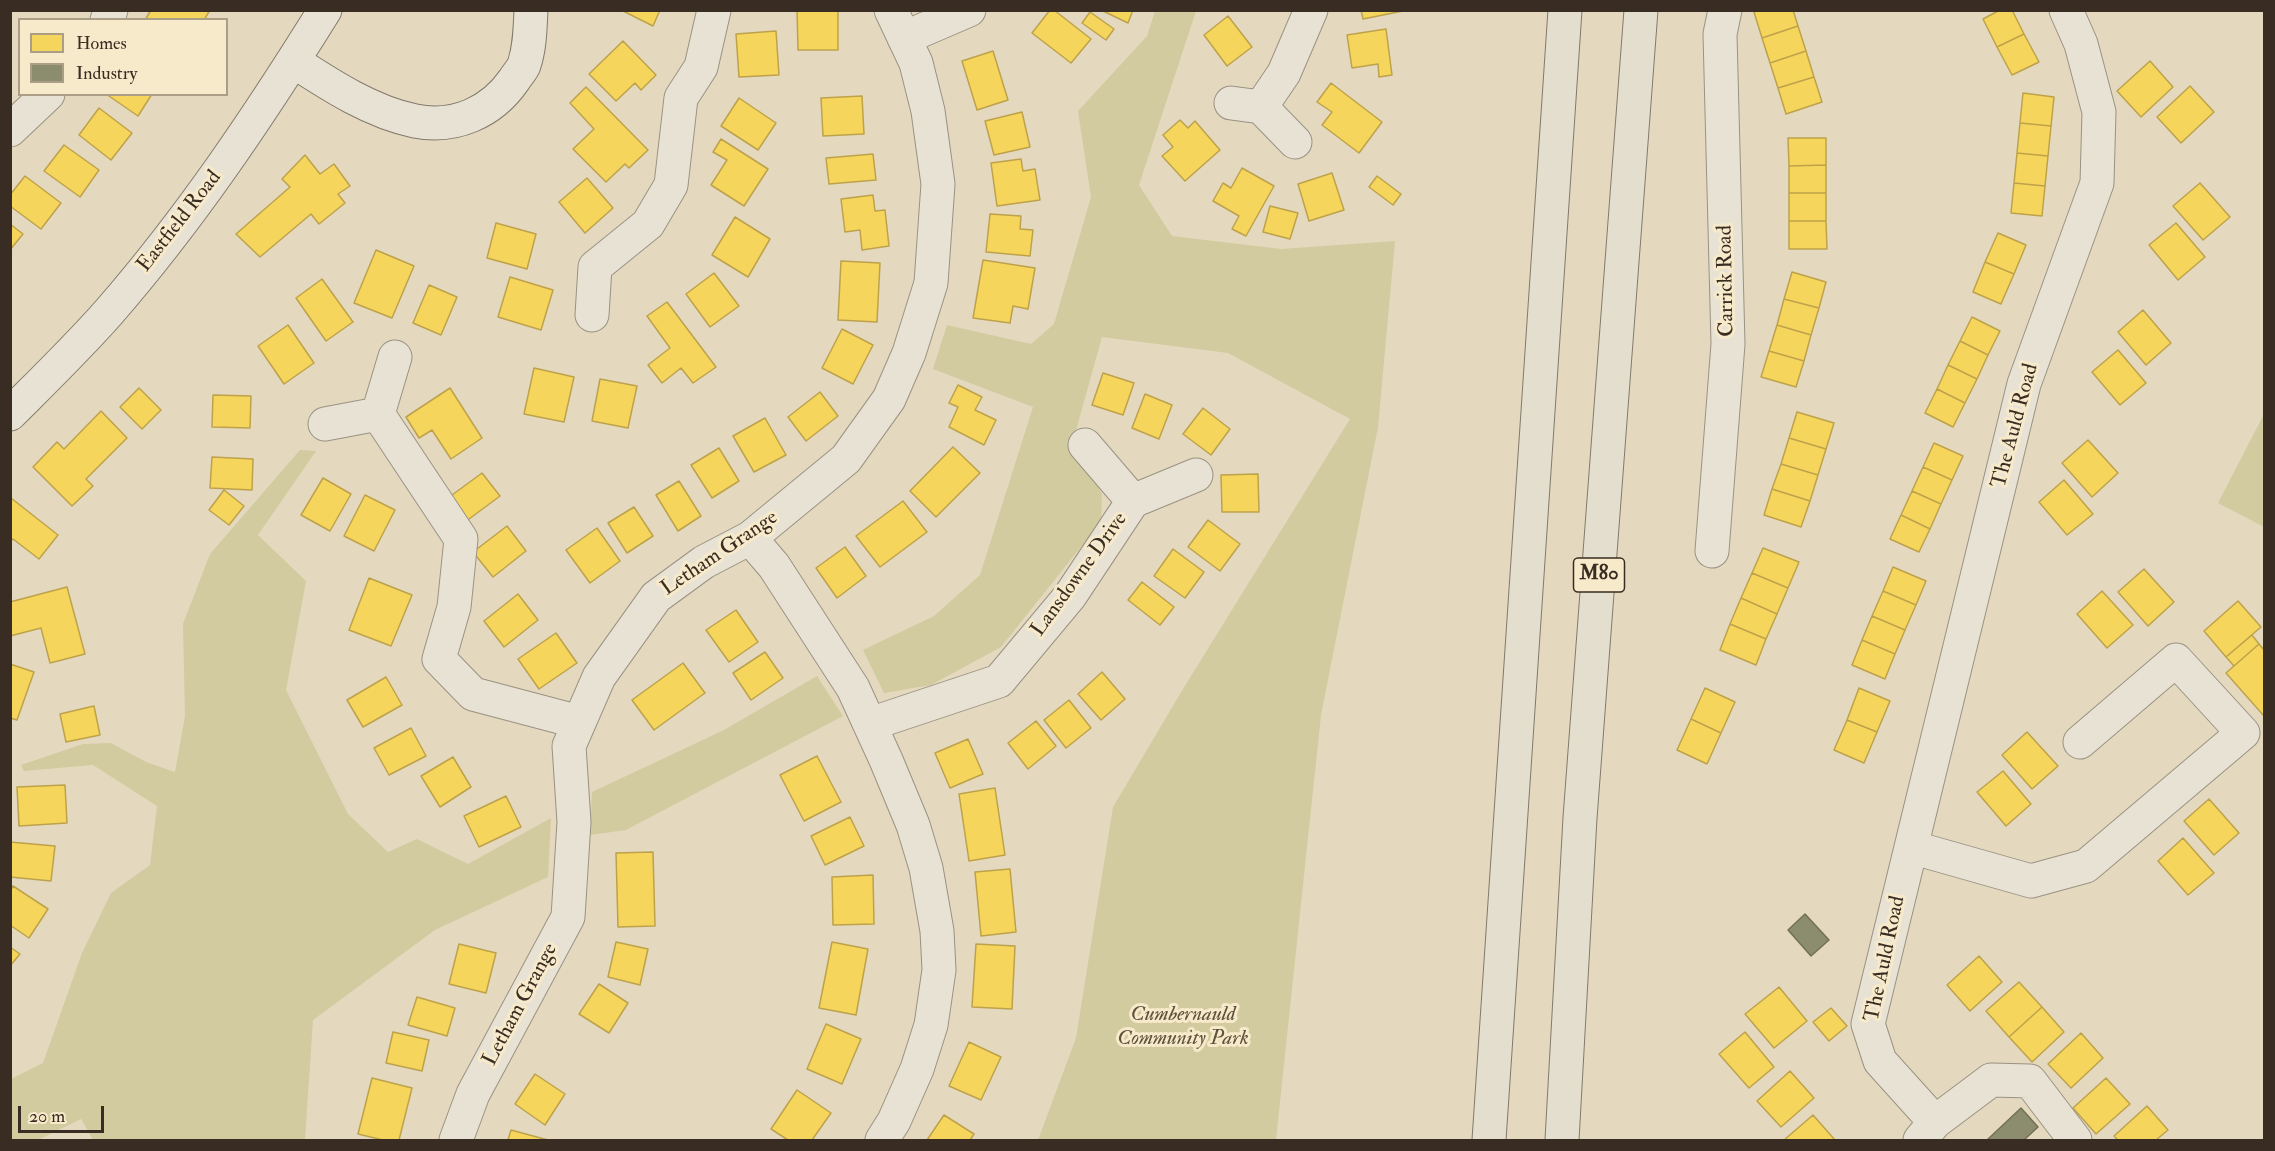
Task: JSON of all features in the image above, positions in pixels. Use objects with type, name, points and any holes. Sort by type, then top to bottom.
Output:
[{"type":"highway","points":[[1489,1140],[1565,10]]},
{"type":"highway","name":"M80","points":[[1562,1140],[1580,818],[1641,10]]},
{"type":"street","name":"Eastfield Road","points":[[10,414],[108,313],[190,210],[225,164],[325,10]]},
{"type":"street","points":[[293,61],[371,106],[393,114],[415,121],[437,123],[463,120],[488,108],[505,94],[524,66],[529,41],[531,10]]},
{"type":"street","points":[[592,315],[595,267],[648,224],[671,185],[681,98],[701,67],[714,10]]},
{"type":"street","points":[[897,24],[969,10]]},
{"type":"street","points":[[1295,142],[1246,105],[1284,73],[1311,10]]},
{"type":"street","name":"Carrick Road","points":[[1712,551],[1728,344],[1720,34],[1725,10]]},
{"type":"street","name":"The Auld Road","points":[[2064,1136],[2030,1081],[1991,1080],[1928,1131],[1880,1060],[1868,1024],[2024,384],[2097,183],[2099,111],[2081,44],[2066,10]]},
{"type":"street","name":"Letham Grange","points":[[456,1140],[473,1094],[568,917],[574,822],[569,746],[599,677],[656,597],[704,562],[750,538],[846,459],[890,399],[909,353],[931,283],[938,184],[928,111],[915,63],[897,24]]},
{"type":"street","points":[[10,130],[46,96]]},
{"type":"street","points":[[378,414],[395,357]]},
{"type":"street","points":[[325,424],[378,414]]},
{"type":"street","points":[[378,414],[461,539],[454,607],[439,658],[472,694],[579,722]]},
{"type":"street","name":"Lansdowne Drive","points":[[1085,445],[1133,501]]},
{"type":"street","name":"Lansdowne Drive","points":[[870,724],[999,681],[1070,596],[1133,501],[1196,475]]},
{"type":"street","points":[[750,538],[774,566],[853,688],[913,825],[926,868],[938,931],[939,970],[931,1025],[917,1069],[894,1121],[882,1140]]},
{"type":"street","points":[[1911,847],[2031,881],[2086,866],[2243,733],[2176,660],[2080,741]]},
{"type":"green space","name":"Cumbernauld Community Park","points":[[1155,11],[1196,11],[1139,185],[1172,236],[1281,249],[1395,241],[1378,427],[1321,715],[1276,1140],[1038,1140],[1076,1038],[1113,807],[1350,419],[1228,353],[1102,337],[1073,441],[1102,494],[1101,522],[1001,647],[931,685],[884,693],[863,650],[934,616],[980,575],[1033,407],[933,369],[947,325],[1031,344],[1054,324],[1091,197],[1078,111],[1147,36]]},
{"type":"green space","points":[[2264,414],[2264,527],[2218,503]]},
{"type":"green space","points":[[300,450],[316,451],[258,535],[306,581],[286,690],[348,814],[388,852],[417,839],[468,864],[551,818],[548,877],[435,930],[313,1020],[305,1140],[93,1140],[81,1119],[38,1140],[11,1140],[11,1079],[43,1063],[82,953],[111,893],[150,865],[157,806],[93,765],[24,771],[21,765],[83,744],[111,743],[146,762],[175,772],[185,716],[183,624],[210,554]]},
{"type":"green space","points":[[817,676],[843,716],[626,830],[590,835],[592,792],[724,730]]},
{"type":"building: Homes","points":[[151,10],[210,10],[205,18],[146,18]]},
{"type":"building: Homes","points":[[621,10],[660,10],[653,26]]},
{"type":"building: Homes","points":[[797,10],[838,10],[838,50],[798,50]]},
{"type":"building: Homes","points":[[1050,10],[1054,10],[1091,39],[1071,63],[1032,33]]},
{"type":"building: Homes","points":[[1101,10],[1133,10],[1128,23]]},
{"type":"building: Homes","points":[[1361,10],[1403,10],[1403,11],[1363,19]]},
{"type":"building: Homes","points":[[1793,10],[1798,26],[1762,38],[1754,12]]},
{"type":"building: Homes","points":[[2000,10],[2012,10],[2024,34],[1997,47],[1983,19]]},
{"type":"building: Homes","points":[[1090,12],[1114,29],[1106,40],[1082,23]]},
{"type":"building: Homes","points":[[1228,16],[1252,47],[1227,66],[1204,35]]},
{"type":"building: Homes","points":[[1798,26],[1806,51],[1770,63],[1762,38]]},
{"type":"building: Homes","points":[[1386,29],[1392,75],[1379,77],[1378,64],[1352,68],[1347,35]]},
{"type":"building: Homes","points":[[776,31],[779,75],[739,77],[736,34]]},
{"type":"building: Homes","points":[[2024,34],[2039,62],[2012,75],[1997,47]]},
{"type":"building: Homes","points":[[623,41],[656,75],[641,90],[635,83],[616,101],[589,74]]},
{"type":"building: Homes","points":[[993,51],[1008,100],[977,110],[962,61]]},
{"type":"building: Homes","points":[[1806,51],[1814,77],[1778,88],[1770,63]]},
{"type":"building: Homes","points":[[2150,61],[2173,87],[2141,117],[2117,91]]},
{"type":"building: Homes","points":[[1814,77],[1822,102],[1786,114],[1778,88]]},
{"type":"building: Homes","points":[[1331,83],[1382,122],[1359,153],[1322,125],[1332,112],[1317,102]]},
{"type":"building: Homes","points":[[2190,86],[2214,112],[2181,143],[2157,117]]},
{"type":"building: Homes","points":[[586,87],[648,150],[629,168],[625,164],[606,182],[573,149],[594,129],[570,103]]},
{"type":"building: Homes","points":[[2023,93],[2054,97],[2051,126],[2020,123]]},
{"type":"building: Homes","points":[[109,96],[151,96],[138,116]]},
{"type":"building: Homes","points":[[862,96],[864,134],[823,136],[821,98]]},
{"type":"building: Homes","points":[[739,98],[776,123],[758,150],[721,126]]},
{"type":"building: Homes","points":[[99,108],[132,133],[111,160],[79,135]]},
{"type":"building: Homes","points":[[1022,112],[1030,147],[994,155],[985,121]]},
{"type":"building: Homes","points":[[1180,120],[1188,128],[1195,121],[1220,150],[1185,181],[1162,156],[1173,147],[1163,135]]},
{"type":"building: Homes","points":[[2020,123],[2051,126],[2048,156],[2017,153]]},
{"type":"building: Homes","points":[[1788,138],[1826,138],[1826,165],[1789,166]]},
{"type":"building: Homes","points":[[721,139],[768,169],[744,206],[711,185],[727,160],[713,152]]},
{"type":"building: Homes","points":[[64,145],[99,170],[80,197],[44,171]]},
{"type":"building: Homes","points":[[2017,153],[2048,156],[2045,186],[2014,183]]},
{"type":"building: Homes","points":[[873,154],[876,180],[829,184],[826,158]]},
{"type":"building: Homes","points":[[305,155],[320,174],[334,164],[350,186],[338,194],[345,203],[319,224],[311,214],[260,257],[236,234],[290,187],[282,179]]},
{"type":"building: Homes","points":[[1021,159],[1023,171],[1035,169],[1040,200],[997,206],[991,163]]},
{"type":"building: Homes","points":[[1826,165],[1826,193],[1789,193],[1789,166]]},
{"type":"building: Homes","points":[[1242,168],[1274,186],[1246,236],[1232,229],[1239,216],[1213,201],[1223,183],[1231,188]]},
{"type":"building: Homes","points":[[1332,173],[1344,210],[1309,221],[1298,184]]},
{"type":"building: Homes","points":[[25,176],[61,203],[41,229],[10,206],[10,195]]},
{"type":"building: Homes","points":[[1377,176],[1401,194],[1393,205],[1369,187]]},
{"type":"building: Homes","points":[[587,178],[613,208],[585,233],[559,202]]},
{"type":"building: Homes","points":[[2014,183],[2045,186],[2042,216],[2011,213]]},
{"type":"building: Homes","points":[[2200,183],[2230,217],[2203,240],[2173,206]]},
{"type":"building: Homes","points":[[1789,193],[1826,193],[1826,221],[1789,221]]},
{"type":"building: Homes","points":[[873,195],[875,211],[885,210],[889,246],[862,250],[860,230],[845,232],[841,199]]},
{"type":"building: Homes","points":[[1270,206],[1298,213],[1290,239],[1263,232]]},
{"type":"building: Homes","points":[[990,214],[1021,216],[1020,229],[1033,230],[1030,256],[986,252]]},
{"type":"building: Homes","points":[[735,217],[770,239],[748,277],[712,255]]},
{"type":"building: Homes","points":[[1789,221],[1826,221],[1827,249],[1789,249]]},
{"type":"building: Homes","points":[[496,223],[536,234],[527,269],[487,258]]},
{"type":"building: Homes","points":[[2176,223],[2205,257],[2178,280],[2149,245]]},
{"type":"building: Homes","points":[[10,224],[23,234],[10,250]]},
{"type":"building: Homes","points":[[1998,233],[2026,245],[2014,274],[1985,262]]},
{"type":"building: Homes","points":[[376,250],[414,266],[392,318],[354,303]]},
{"type":"building: Homes","points":[[983,260],[1035,268],[1028,309],[1013,306],[1010,323],[973,318]]},
{"type":"building: Homes","points":[[841,261],[880,263],[877,322],[838,320]]},
{"type":"building: Homes","points":[[1985,262],[2014,274],[2001,304],[1973,292]]},
{"type":"building: Homes","points":[[1792,272],[1826,282],[1819,308],[1784,299]]},
{"type":"building: Homes","points":[[714,273],[739,306],[710,327],[686,294]]},
{"type":"building: Homes","points":[[510,277],[553,290],[541,330],[498,317]]},
{"type":"building: Homes","points":[[322,279],[353,322],[326,341],[296,298]]},
{"type":"building: Homes","points":[[429,285],[457,297],[441,335],[413,323]]},
{"type":"building: Homes","points":[[1784,299],[1819,308],[1811,335],[1777,325]]},
{"type":"building: Homes","points":[[667,302],[716,367],[693,383],[681,368],[662,383],[648,365],[670,348],[647,316]]},
{"type":"building: Homes","points":[[2143,310],[2171,343],[2146,365],[2118,332]]},
{"type":"building: Homes","points":[[1972,317],[2000,331],[1988,355],[1960,341]]},
{"type":"building: Homes","points":[[288,325],[314,363],[284,384],[258,346]]},
{"type":"building: Homes","points":[[1777,325],[1811,335],[1804,361],[1769,351]]},
{"type":"building: Homes","points":[[842,329],[873,345],[853,384],[822,368]]},
{"type":"building: Homes","points":[[1960,341],[1988,355],[1977,379],[1948,365]]},
{"type":"building: Homes","points":[[2118,350],[2146,383],[2120,405],[2092,372]]},
{"type":"building: Homes","points":[[1769,351],[1804,361],[1796,387],[1761,377]]},
{"type":"building: Homes","points":[[1948,365],[1977,379],[1965,403],[1937,389]]},
{"type":"building: Homes","points":[[534,368],[574,377],[564,422],[524,414]]},
{"type":"building: Homes","points":[[1103,373],[1134,383],[1123,415],[1092,405]]},
{"type":"building: Homes","points":[[600,379],[637,386],[628,428],[592,421]]},
{"type":"building: Homes","points":[[958,385],[982,397],[975,410],[996,420],[984,445],[949,427],[958,407],[949,403]]},
{"type":"building: Homes","points":[[139,388],[161,410],[142,429],[120,407]]},
{"type":"building: Homes","points":[[450,388],[482,438],[451,459],[432,430],[419,438],[406,417]]},
{"type":"building: Homes","points":[[1937,389],[1965,403],[1953,427],[1925,413]]},
{"type":"building: Homes","points":[[820,392],[838,416],[806,441],[788,417]]},
{"type":"building: Homes","points":[[1145,394],[1172,405],[1159,439],[1132,428]]},
{"type":"building: Homes","points":[[213,395],[251,396],[250,428],[212,427]]},
{"type":"building: Homes","points":[[1203,408],[1230,429],[1211,455],[1183,434]]},
{"type":"building: Homes","points":[[101,411],[127,438],[86,479],[93,486],[72,506],[33,467],[57,442],[64,449]]},
{"type":"building: Homes","points":[[1797,412],[1834,423],[1826,449],[1789,438]]},
{"type":"building: Homes","points":[[765,418],[786,455],[754,472],[733,436]]},
{"type":"building: Homes","points":[[1789,438],[1826,449],[1818,475],[1781,464]]},
{"type":"building: Homes","points":[[2088,440],[2118,473],[2092,497],[2062,463]]},
{"type":"building: Homes","points":[[1934,443],[1963,456],[1952,480],[1923,467]]},
{"type":"building: Homes","points":[[953,447],[980,473],[936,517],[910,491]]},
{"type":"building: Homes","points":[[719,448],[739,481],[712,498],[691,465]]},
{"type":"building: Homes","points":[[212,457],[253,459],[252,490],[210,488]]},
{"type":"building: Homes","points":[[1781,464],[1818,475],[1810,501],[1772,489]]},
{"type":"building: Homes","points":[[1923,467],[1952,480],[1941,504],[1912,491]]},
{"type":"building: Homes","points":[[482,473],[500,496],[465,522],[448,498]]},
{"type":"building: Homes","points":[[1258,474],[1259,512],[1222,512],[1221,475]]},
{"type":"building: Homes","points":[[323,478],[351,494],[330,531],[301,515]]},
{"type":"building: Homes","points":[[2064,480],[2093,514],[2067,535],[2039,502]]},
{"type":"building: Homes","points":[[679,481],[701,516],[678,531],[656,495]]},
{"type":"building: Homes","points":[[1772,489],[1810,501],[1801,527],[1764,515]]},
{"type":"building: Homes","points":[[224,490],[244,506],[229,525],[209,510]]},
{"type":"building: Homes","points":[[1912,491],[1941,504],[1930,529],[1901,515]]},
{"type":"building: Homes","points":[[365,495],[395,510],[374,551],[344,536]]},
{"type":"building: Homes","points":[[11,498],[58,535],[39,559],[13,539],[10,542]]},
{"type":"building: Homes","points":[[903,501],[927,532],[880,567],[856,536]]},
{"type":"building: Homes","points":[[634,507],[653,536],[627,553],[608,523]]},
{"type":"building: Homes","points":[[1901,515],[1930,529],[1919,552],[1890,539]]},
{"type":"building: Homes","points":[[1208,520],[1240,544],[1220,571],[1188,547]]},
{"type":"building: Homes","points":[[507,526],[526,551],[493,577],[473,552]]},
{"type":"building: Homes","points":[[597,528],[620,561],[590,583],[566,550]]},
{"type":"building: Homes","points":[[845,547],[866,576],[837,598],[816,568]]},
{"type":"building: Homes","points":[[1763,548],[1799,562],[1788,588],[1752,573]]},
{"type":"building: Homes","points":[[1173,549],[1204,572],[1185,598],[1154,576]]},
{"type":"building: Homes","points":[[1893,567],[1926,581],[1916,605],[1883,591]]},
{"type":"building: Homes","points":[[2144,569],[2174,602],[2148,626],[2118,592]]},
{"type":"building: Homes","points":[[1752,573],[1788,588],[1777,614],[1741,598]]},
{"type":"building: Homes","points":[[369,578],[412,595],[391,646],[349,630]]},
{"type":"building: Homes","points":[[1142,582],[1174,607],[1160,625],[1128,600]]},
{"type":"building: Homes","points":[[67,587],[85,654],[50,663],[41,628],[10,636],[10,602]]},
{"type":"building: Homes","points":[[1883,591],[1916,605],[1905,630],[1872,616]]},
{"type":"building: Homes","points":[[2102,591],[2133,625],[2107,648],[2077,614]]},
{"type":"building: Homes","points":[[518,594],[538,620],[504,647],[484,621]]},
{"type":"building: Homes","points":[[1741,598],[1777,614],[1766,639],[1730,624]]},
{"type":"building: Homes","points":[[2238,601],[2261,627],[2226,657],[2204,631]]},
{"type":"building: Homes","points":[[736,610],[758,642],[729,662],[706,630]]},
{"type":"building: Homes","points":[[1872,616],[1905,630],[1895,654],[1862,640]]},
{"type":"building: Homes","points":[[1730,624],[1766,639],[1756,665],[1720,650]]},
{"type":"building: Homes","points":[[556,633],[577,663],[539,689],[518,659]]},
{"type":"building: Homes","points":[[2252,635],[2259,644],[2234,666],[2226,657]]},
{"type":"building: Homes","points":[[1862,640],[1895,654],[1885,679],[1852,665]]},
{"type":"building: Homes","points":[[2259,644],[2264,650],[2264,716],[2226,673]]},
{"type":"building: Homes","points":[[765,652],[783,678],[751,700],[733,673]]},
{"type":"building: Homes","points":[[683,663],[705,693],[654,730],[632,700]]},
{"type":"building: Homes","points":[[10,664],[34,672],[17,720],[10,718]]},
{"type":"building: Homes","points":[[1102,672],[1125,699],[1101,720],[1078,694]]},
{"type":"building: Homes","points":[[386,677],[402,705],[363,727],[347,700]]},
{"type":"building: Homes","points":[[1705,688],[1735,702],[1721,733],[1691,719]]},
{"type":"building: Homes","points":[[1859,688],[1890,701],[1877,732],[1847,720]]},
{"type":"building: Homes","points":[[1069,700],[1091,728],[1066,748],[1044,720]]},
{"type":"building: Homes","points":[[94,706],[100,735],[66,742],[60,714]]},
{"type":"building: Homes","points":[[1691,719],[1721,733],[1707,764],[1677,750]]},
{"type":"building: Homes","points":[[1847,720],[1877,732],[1864,763],[1834,750]]},
{"type":"building: Homes","points":[[1036,721],[1056,746],[1028,769],[1008,743]]},
{"type":"building: Homes","points":[[411,728],[426,756],[389,775],[374,748]]},
{"type":"building: Homes","points":[[2027,732],[2058,766],[2032,789],[2002,755]]},
{"type":"building: Homes","points":[[968,739],[983,774],[950,788],[935,753]]},
{"type":"building: Homes","points":[[817,756],[841,802],[804,821],[780,775]]},
{"type":"building: Homes","points":[[453,757],[471,787],[440,807],[421,776]]},
{"type":"building: Homes","points":[[2003,771],[2031,804],[2006,826],[1977,792]]},
{"type":"building: Homes","points":[[65,785],[67,823],[19,826],[17,787]]},
{"type":"building: Homes","points":[[995,788],[1005,855],[969,861],[959,794]]},
{"type":"building: Homes","points":[[506,796],[521,827],[479,847],[464,816]]},
{"type":"building: Homes","points":[[2209,799],[2239,833],[2214,855],[2184,821]]},
{"type":"building: Homes","points":[[850,817],[864,846],[825,865],[811,836]]},
{"type":"building: Homes","points":[[2183,838],[2214,873],[2188,895],[2158,861]]},
{"type":"building: Homes","points":[[10,842],[55,846],[51,881],[10,877]]},
{"type":"building: Homes","points":[[653,852],[655,926],[618,927],[616,853]]},
{"type":"building: Homes","points":[[1010,869],[1016,932],[981,936],[975,872]]},
{"type":"building: Homes","points":[[873,875],[874,924],[833,925],[832,877]]},
{"type":"building: Homes","points":[[13,886],[48,909],[29,938],[10,925],[10,891]]},
{"type":"building: Homes","points":[[616,942],[648,949],[640,985],[608,977]]},
{"type":"building: Homes","points":[[832,942],[868,949],[856,1015],[819,1008]]},
{"type":"building: Homes","points":[[459,944],[496,953],[486,993],[449,984]]},
{"type":"building: Homes","points":[[976,944],[1015,946],[1012,1009],[972,1007]]},
{"type":"building: Homes","points":[[10,947],[20,954],[10,966]]},
{"type":"building: Homes","points":[[1979,956],[2002,982],[1970,1011],[1947,985]]},
{"type":"building: Homes","points":[[2019,982],[2042,1007],[2009,1037],[1986,1011]]},
{"type":"building: Homes","points":[[599,984],[628,1003],[609,1033],[579,1014]]},
{"type":"building: Homes","points":[[1779,987],[1807,1021],[1774,1048],[1745,1014]]},
{"type":"building: Homes","points":[[417,997],[455,1008],[447,1036],[408,1025]]},
{"type":"building: Homes","points":[[2042,1007],[2064,1032],[2032,1062],[2009,1037]]},
{"type":"building: Homes","points":[[1831,1008],[1847,1026],[1829,1041],[1813,1022]]},
{"type":"building: Homes","points":[[826,1024],[861,1039],[842,1084],[807,1069]]},
{"type":"building: Homes","points":[[393,1032],[429,1040],[422,1071],[386,1063]]},
{"type":"building: Homes","points":[[1745,1032],[1774,1067],[1749,1088],[1719,1054]]},
{"type":"building: Homes","points":[[2081,1033],[2103,1058],[2071,1088],[2048,1064]]},
{"type":"building: Homes","points":[[969,1042],[1001,1057],[981,1100],[949,1086]]},
{"type":"building: Homes","points":[[1790,1071],[1814,1098],[1781,1127],[1757,1101]]},
{"type":"building: Homes","points":[[535,1074],[565,1094],[545,1125],[515,1104]]},
{"type":"building: Homes","points":[[372,1078],[412,1088],[399,1140],[383,1140],[358,1134]]},
{"type":"building: Homes","points":[[2106,1078],[2130,1104],[2096,1134],[2073,1108]]},
{"type":"building: Homes","points":[[797,1090],[831,1113],[812,1140],[788,1140],[771,1129]]},
{"type":"building: Homes","points":[[2147,1106],[2168,1130],[2156,1140],[2118,1140],[2114,1136]]},
{"type":"building: Homes","points":[[944,1115],[974,1134],[970,1140],[927,1140]]},
{"type":"building: Homes","points":[[1813,1115],[1835,1140],[1784,1140]]},
{"type":"building: Homes","points":[[511,1130],[548,1140],[508,1140]]},
{"type":"building: Industry","points":[[1805,914],[1829,940],[1811,956],[1788,930]]},
{"type":"building: Industry","points":[[2021,1108],[2038,1127],[2024,1140],[1987,1140]]}]
